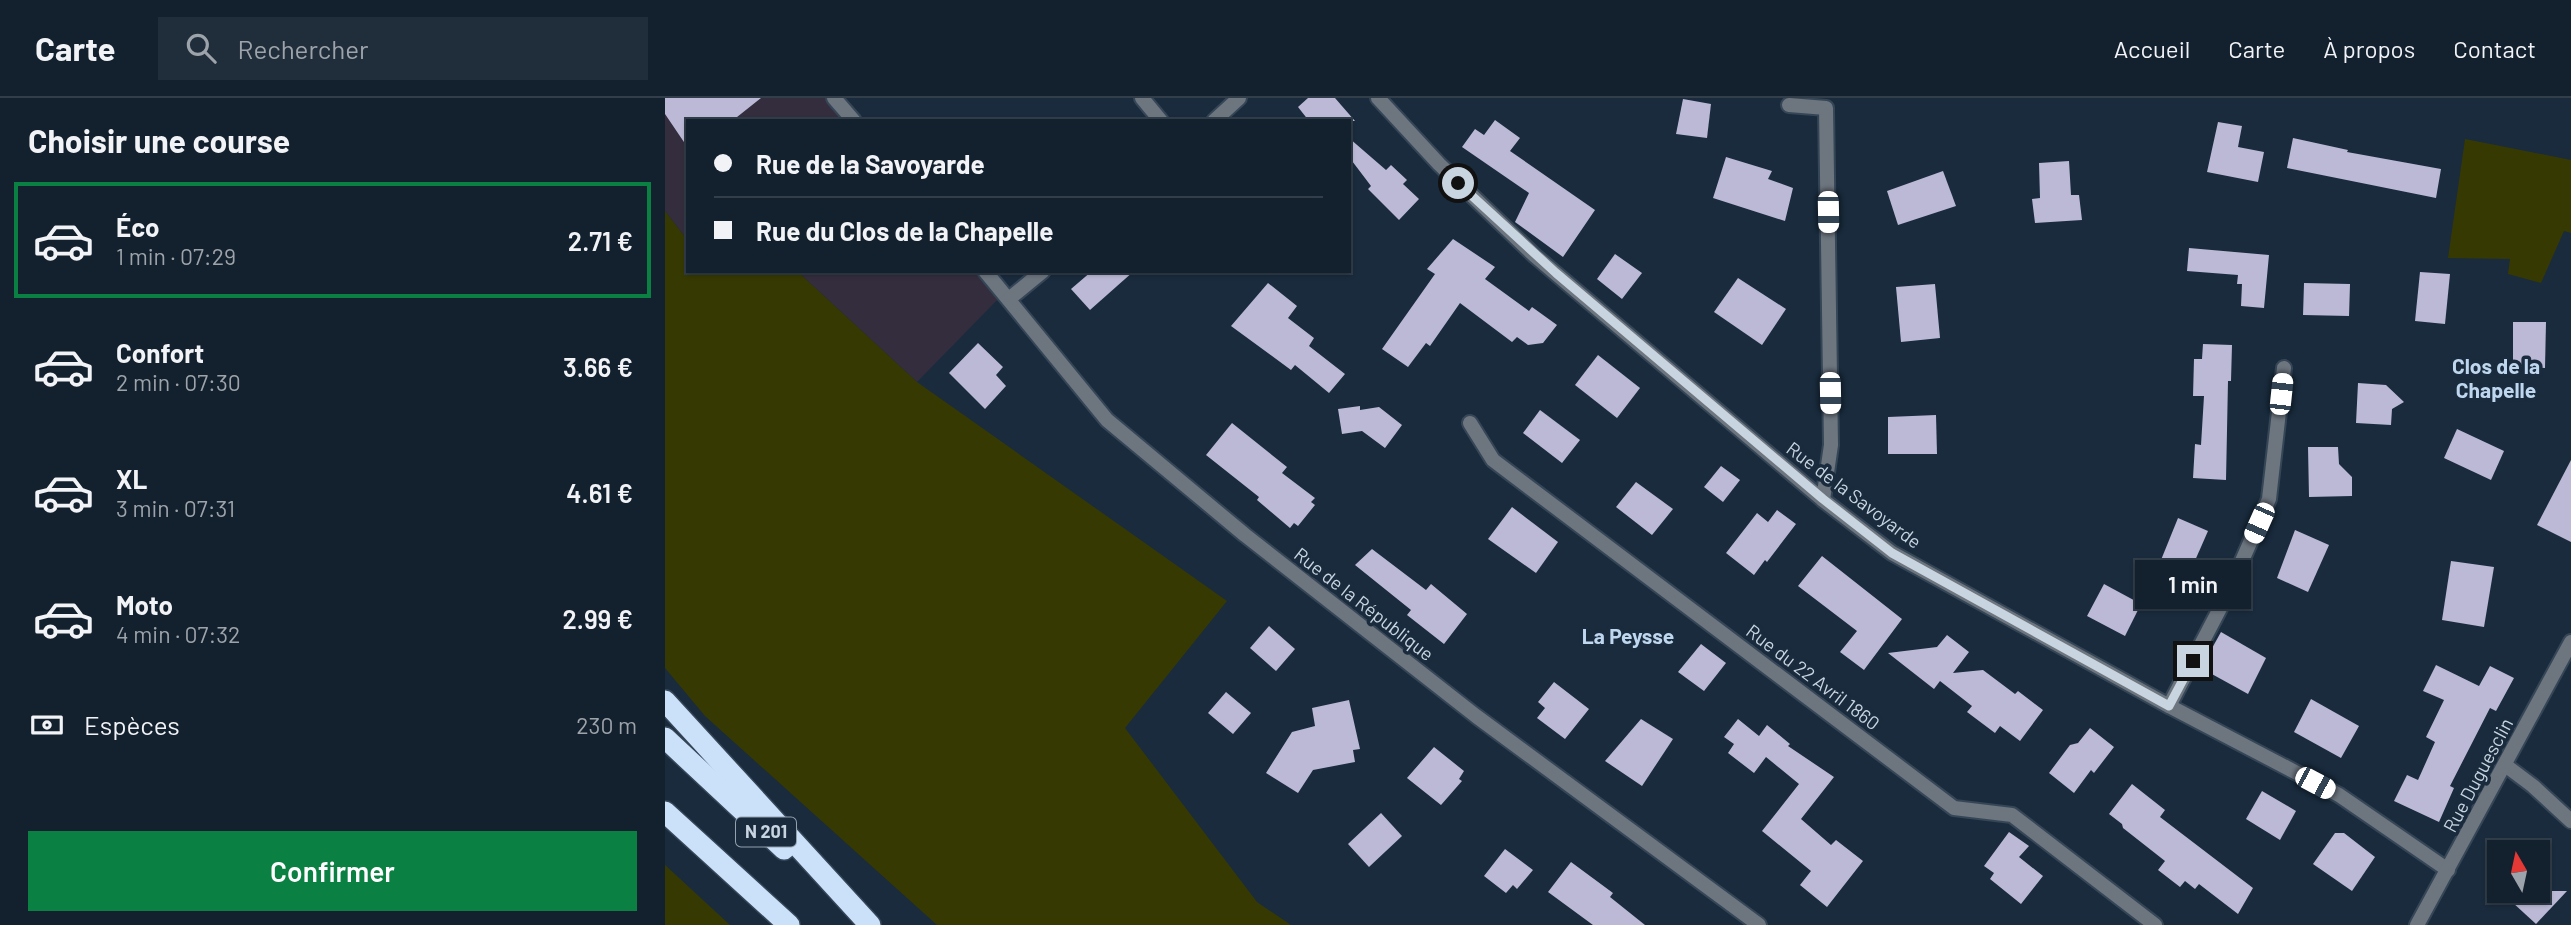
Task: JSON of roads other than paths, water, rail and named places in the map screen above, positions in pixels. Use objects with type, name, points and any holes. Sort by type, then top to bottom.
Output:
[{"type":"highway","points":[[665,701],[870,925]]},
{"type":"highway","name":"N 201","points":[[665,738],[870,925]]},
{"type":"highway","name":"N 201","points":[[665,812],[789,925]]},
{"type":"highway","points":[[665,826],[730,886],[779,925]]},
{"type":"street","points":[[834,98],[852,119]]},
{"type":"street","points":[[1142,98],[1159,119]]},
{"type":"street","points":[[1216,119],[1239,98]]},
{"type":"street","name":"Rue de la Savoyarde","points":[[1378,98],[1439,164],[1535,256],[1823,499],[1892,553],[2169,706],[2339,796],[2448,870]]},
{"type":"street","points":[[1789,105],[1826,108],[1831,445],[1823,499]]},
{"type":"street","name":"Rue de la République","points":[[987,273],[1107,420],[1245,535],[1476,716],[1759,925]]},
{"type":"street","points":[[1009,299],[1041,273]]},
{"type":"street","points":[[2169,706],[2228,593],[2270,499],[2284,368]]},
{"type":"street","name":"Rue du 22 Avril 1860","points":[[1470,424],[1493,460],[1954,808],[2012,815],[2154,925]]},
{"type":"street","name":"Rue Duguesclin","points":[[2417,925],[2571,642]]},
{"type":"street","points":[[2505,765],[2533,786],[2571,821]]},
{"type":"district","name":"Clos de la Chapelle","points":[[2496,379]]},
{"type":"district","name":"La Peysse","points":[[1628,637]]}]
